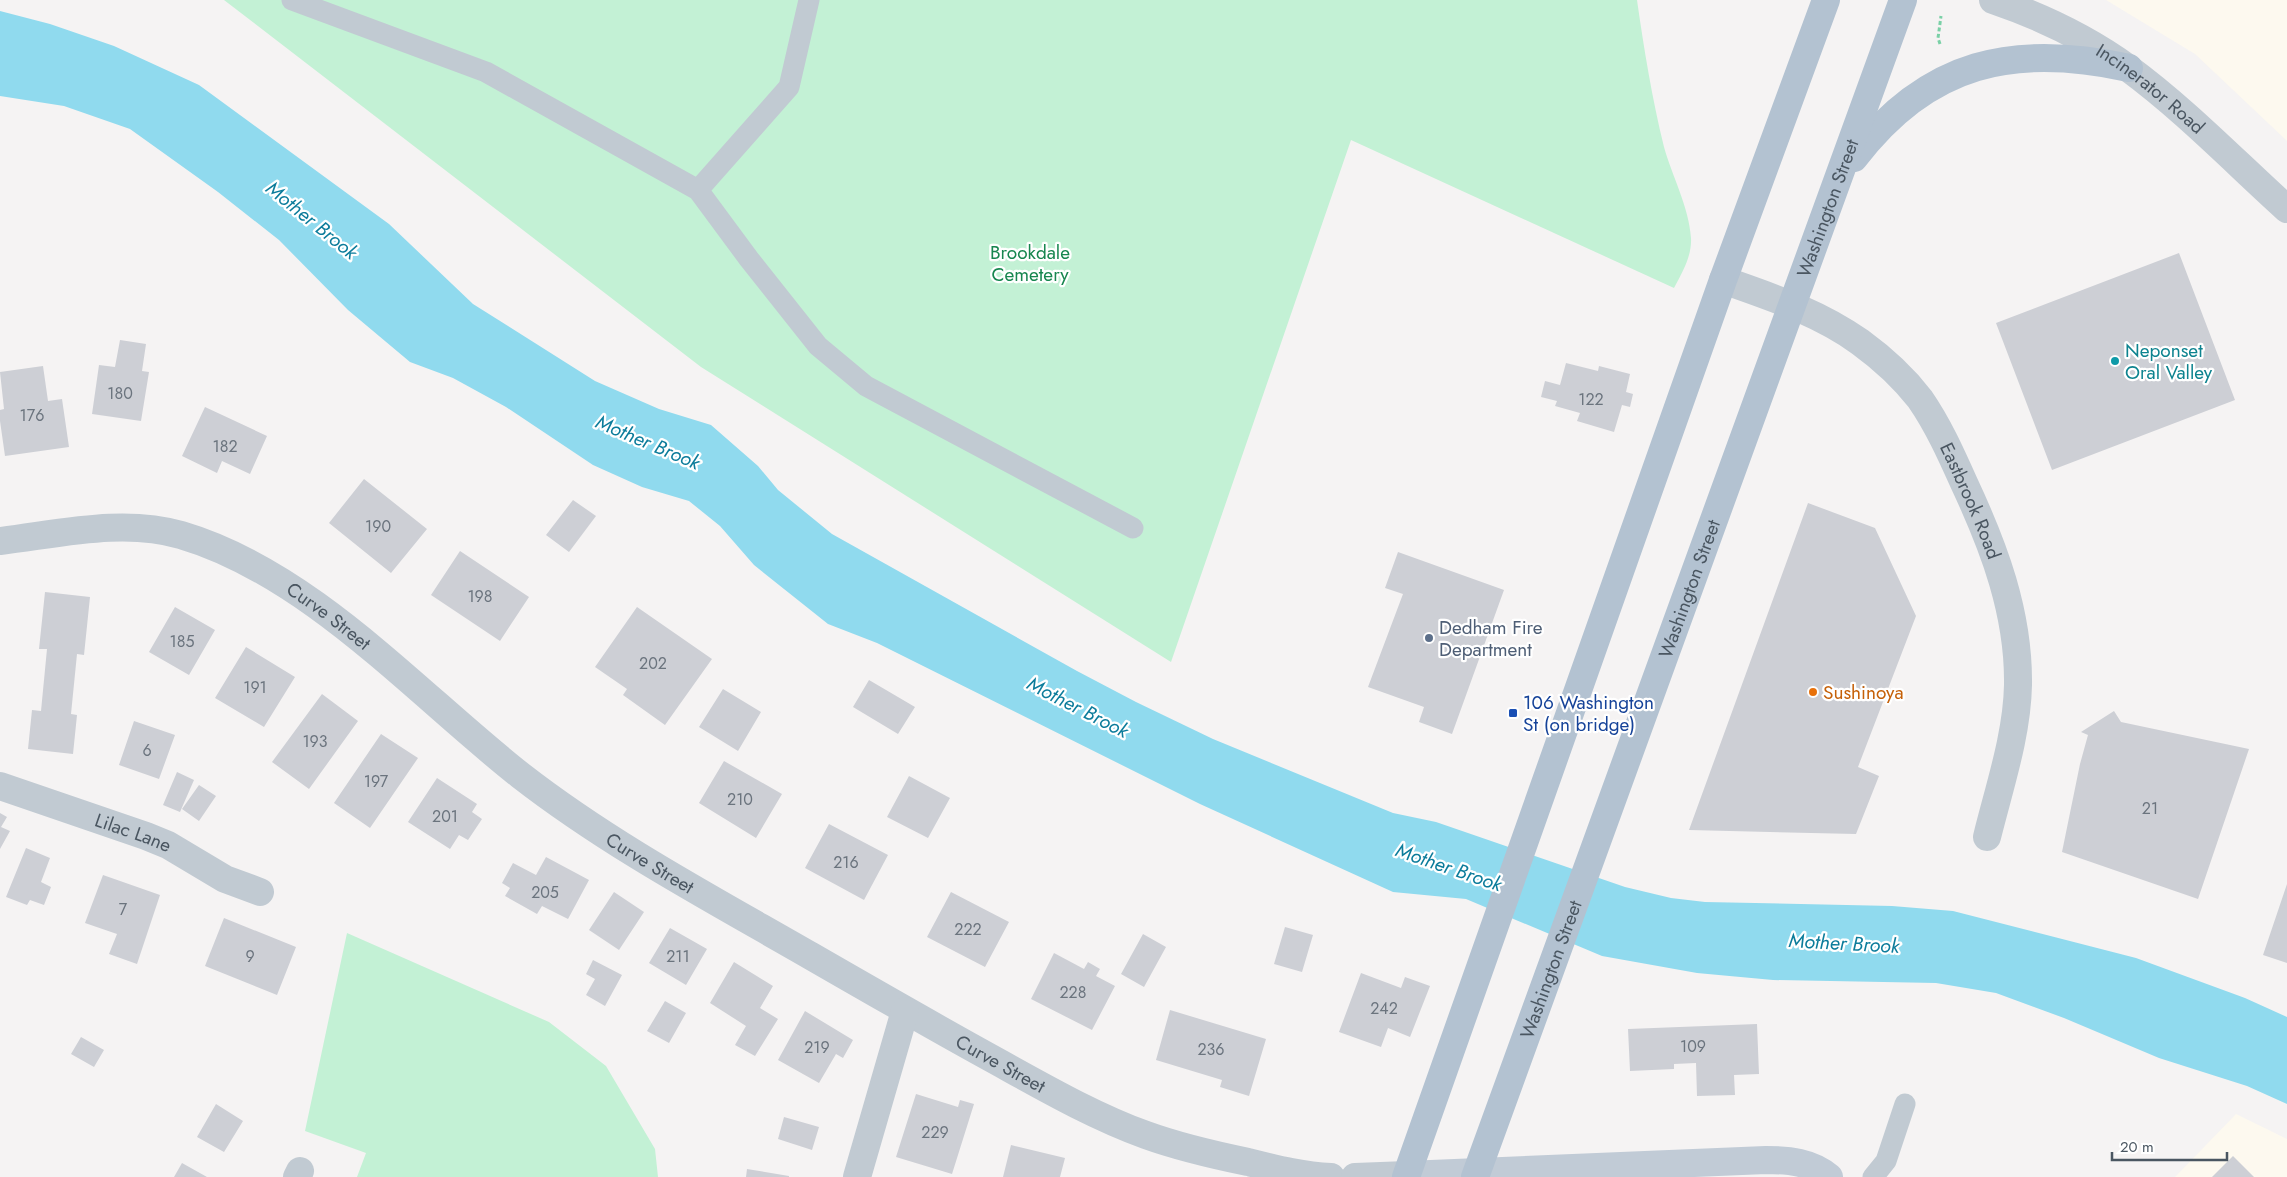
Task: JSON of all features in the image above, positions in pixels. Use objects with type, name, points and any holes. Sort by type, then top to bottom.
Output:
[{"type":"main road","points":[[1407,1176],[1723,280],[1826,0]]},
{"type":"main road","name":"Washington Street","points":[[1476,1174],[1842,173],[1903,0]]},
{"type":"main road","points":[[1842,173],[1863,146],[1906,104],[1948,76],[1993,62],[2048,57],[2076,58],[2129,68]]},
{"type":"street","name":"Incinerator Road","points":[[1993,0],[2070,33],[2129,68],[2287,209]]},
{"type":"street","name":"Eastbrook Road","points":[[1723,280],[1793,305],[1839,327],[1860,342],[1903,379],[1920,400],[1948,447],[1993,552],[2004,583],[2016,632],[2018,687],[2010,741],[1987,837]]},
{"type":"street","name":"Curve Street","points":[[0,541],[112,528],[136,528],[158,529],[208,544],[237,558],[300,596],[332,618],[496,755],[556,802],[707,895],[905,1011],[1030,1080],[1142,1134],[1206,1153],[1301,1174],[1330,1177]]},
{"type":"street","name":"Lilac Lane","points":[[0,786],[146,836],[168,845],[225,880],[260,892]]},
{"type":"street","points":[[857,1177],[905,1011]]},
{"type":"street","points":[[1355,1177],[1476,1174],[1766,1160],[1787,1160],[1807,1165],[1821,1170],[1829,1177]]},
{"type":"lane","points":[[292,0],[486,72],[698,190],[818,346],[866,386],[1133,528]]},
{"type":"lane","points":[[698,190],[789,88],[809,0]]},
{"type":"lane","points":[[1873,1177],[1886,1161],[1905,1104]]},
{"type":"path","points":[[1941,16],[1938,38],[1941,47]]},
{"type":"shaded area","points":[[2106,0],[2287,0],[2287,141],[2195,54]]},
{"type":"shaded area","points":[[2236,1114],[2287,1139],[2287,1177],[2175,1177]]},
{"type":"green space","name":"Brookdale Cemetery","points":[[224,0],[1637,0],[1649,74],[1664,147],[1690,226],[1690,251],[1674,288],[1351,140],[1171,662],[701,367]]},
{"type":"green space","points":[[347,933],[549,1022],[606,1066],[655,1149],[658,1177],[357,1177],[366,1153],[305,1131]]},
{"type":"water","name":"Mother Brook","points":[[0,11],[50,24],[114,46],[199,85],[389,224],[473,304],[595,381],[659,409],[711,425],[758,466],[778,490],[832,534],[1077,671],[1213,739],[1393,813],[1436,822],[1625,887],[1671,898],[1705,902],[1892,906],[1953,911],[2136,958],[2245,998],[2287,1017],[2287,1104],[2247,1086],[2159,1058],[2064,1018],[1996,993],[1936,983],[1773,980],[1697,973],[1602,956],[1466,899],[1393,892],[1200,804],[877,643],[828,624],[754,565],[720,526],[689,501],[642,487],[593,465],[506,407],[453,378],[410,362],[348,310],[279,240],[218,192],[130,129],[64,106],[0,96]]},
{"type":"building","name":"Neponset Oral Valley","points":[[2179,253],[2235,400],[2052,470],[1996,323]]},
{"type":"building","points":[[120,340],[146,344],[142,371],[149,372],[141,421],[92,414],[99,365],[115,367]]},
{"type":"building","points":[[1566,363],[1598,371],[1599,366],[1630,374],[1626,392],[1633,394],[1630,407],[1622,405],[1614,432],[1577,421],[1580,413],[1555,406],[1557,401],[1541,397],[1545,381],[1560,385]]},
{"type":"building","points":[[43,366],[48,401],[62,399],[69,447],[5,456],[0,421],[0,410],[4,409],[0,372]]},
{"type":"building","points":[[205,407],[267,436],[250,474],[222,461],[217,473],[182,456]]},
{"type":"building","points":[[364,479],[427,529],[391,573],[329,523]]},
{"type":"building","points":[[573,500],[596,516],[569,552],[546,535]]},
{"type":"building","name":"Sushinoya","points":[[1808,503],[1875,528],[1916,616],[1858,767],[1879,776],[1856,834],[1689,830]]},
{"type":"building","points":[[460,551],[529,597],[500,641],[431,595]]},
{"type":"building","points":[[1398,552],[1504,590],[1452,734],[1419,722],[1424,707],[1368,687],[1403,594],[1385,588]]},
{"type":"building","points":[[45,592],[90,597],[84,655],[77,654],[71,714],[77,715],[73,754],[28,749],[32,710],[41,711],[47,649],[39,649]]},
{"type":"building","points":[[175,607],[215,630],[189,675],[149,652]]},
{"type":"building","points":[[637,607],[712,659],[665,725],[623,695],[627,689],[595,667]]},
{"type":"building","points":[[246,647],[295,677],[264,727],[215,698]]},
{"type":"building","points":[[869,680],[915,707],[898,734],[853,707]]},
{"type":"building","points":[[723,689],[761,712],[738,751],[699,727]]},
{"type":"building","points":[[322,694],[358,721],[309,789],[272,762]]},
{"type":"building","points":[[2114,711],[2121,722],[2249,749],[2198,899],[2062,852],[2080,764],[2088,735],[2081,732]]},
{"type":"building","points":[[134,721],[175,735],[159,779],[119,765]]},
{"type":"building","points":[[381,734],[418,758],[370,828],[334,803]]},
{"type":"building","points":[[724,761],[782,794],[756,838],[699,803]]},
{"type":"building","points":[[177,772],[194,780],[180,812],[163,805]]},
{"type":"building","points":[[909,776],[950,798],[928,838],[887,817]]},
{"type":"building","points":[[437,778],[477,804],[472,812],[482,819],[468,840],[459,835],[450,849],[408,822]]},
{"type":"building","points":[[199,785],[216,796],[199,821],[182,809]]},
{"type":"building","points":[[0,813],[7,817],[1,827],[10,831],[0,849]]},
{"type":"building","points":[[829,824],[888,855],[864,900],[805,868]]},
{"type":"building","points":[[26,848],[50,858],[41,882],[51,887],[44,905],[30,900],[27,905],[6,897]]},
{"type":"building","points":[[546,857],[589,880],[568,919],[542,906],[537,914],[505,896],[510,888],[502,883],[513,863],[536,875]]},
{"type":"building","points":[[103,875],[160,895],[137,964],[109,954],[117,934],[85,923]]},
{"type":"building","points":[[2287,884],[2287,963],[2263,955]]},
{"type":"building","points":[[614,892],[644,912],[619,950],[589,930]]},
{"type":"building","points":[[951,892],[1009,922],[985,967],[927,937]]},
{"type":"building","points":[[224,918],[296,947],[277,995],[205,966]]},
{"type":"building","points":[[1285,927],[1313,935],[1302,972],[1274,964]]},
{"type":"building","points":[[670,928],[707,949],[686,985],[649,963]]},
{"type":"building","points":[[1143,934],[1166,947],[1144,987],[1121,974]]},
{"type":"building","points":[[1054,953],[1084,969],[1088,962],[1100,969],[1096,976],[1115,986],[1092,1030],[1031,999]]},
{"type":"building","points":[[593,960],[622,975],[605,1006],[586,995],[595,979],[586,974]]},
{"type":"building","points":[[734,962],[773,986],[760,1008],[778,1019],[755,1056],[735,1045],[746,1026],[710,1003]]},
{"type":"building","points":[[1361,973],[1401,988],[1405,977],[1430,986],[1410,1037],[1388,1028],[1381,1047],[1339,1032]]},
{"type":"building","points":[[665,1001],[686,1013],[669,1043],[647,1031]]},
{"type":"building","points":[[1170,1010],[1266,1039],[1249,1096],[1220,1087],[1222,1080],[1156,1060]]},
{"type":"building","points":[[805,1011],[853,1040],[843,1058],[836,1054],[819,1083],[778,1060]]},
{"type":"building","points":[[1757,1024],[1759,1074],[1734,1075],[1735,1095],[1697,1096],[1696,1063],[1674,1064],[1674,1069],[1630,1071],[1628,1029]]},
{"type":"building","points":[[81,1037],[104,1050],[94,1067],[71,1054]]},
{"type":"building","points":[[916,1094],[958,1107],[960,1100],[974,1104],[952,1174],[896,1157]]},
{"type":"building","points":[[216,1104],[243,1121],[224,1152],[197,1137]]},
{"type":"building","points":[[784,1117],[819,1127],[812,1150],[778,1139]]},
{"type":"building","points":[[1011,1145],[1065,1158],[1060,1177],[1003,1177]]},
{"type":"building","points":[[2233,1156],[2254,1177],[2212,1177]]},
{"type":"building","points":[[182,1163],[207,1177],[174,1177]]},
{"type":"building","points":[[747,1169],[789,1176],[789,1177],[746,1177]]},
{"type":"place","name":"Neponset Oral Valley","points":[[2115,361]]},
{"type":"place","name":"Dedham Fire Department","points":[[1429,638]]},
{"type":"place","name":"Sushinoya","points":[[1813,692]]},
{"type":"place","name":"106 Washington St (on bridge)","points":[[1513,713]]}]
